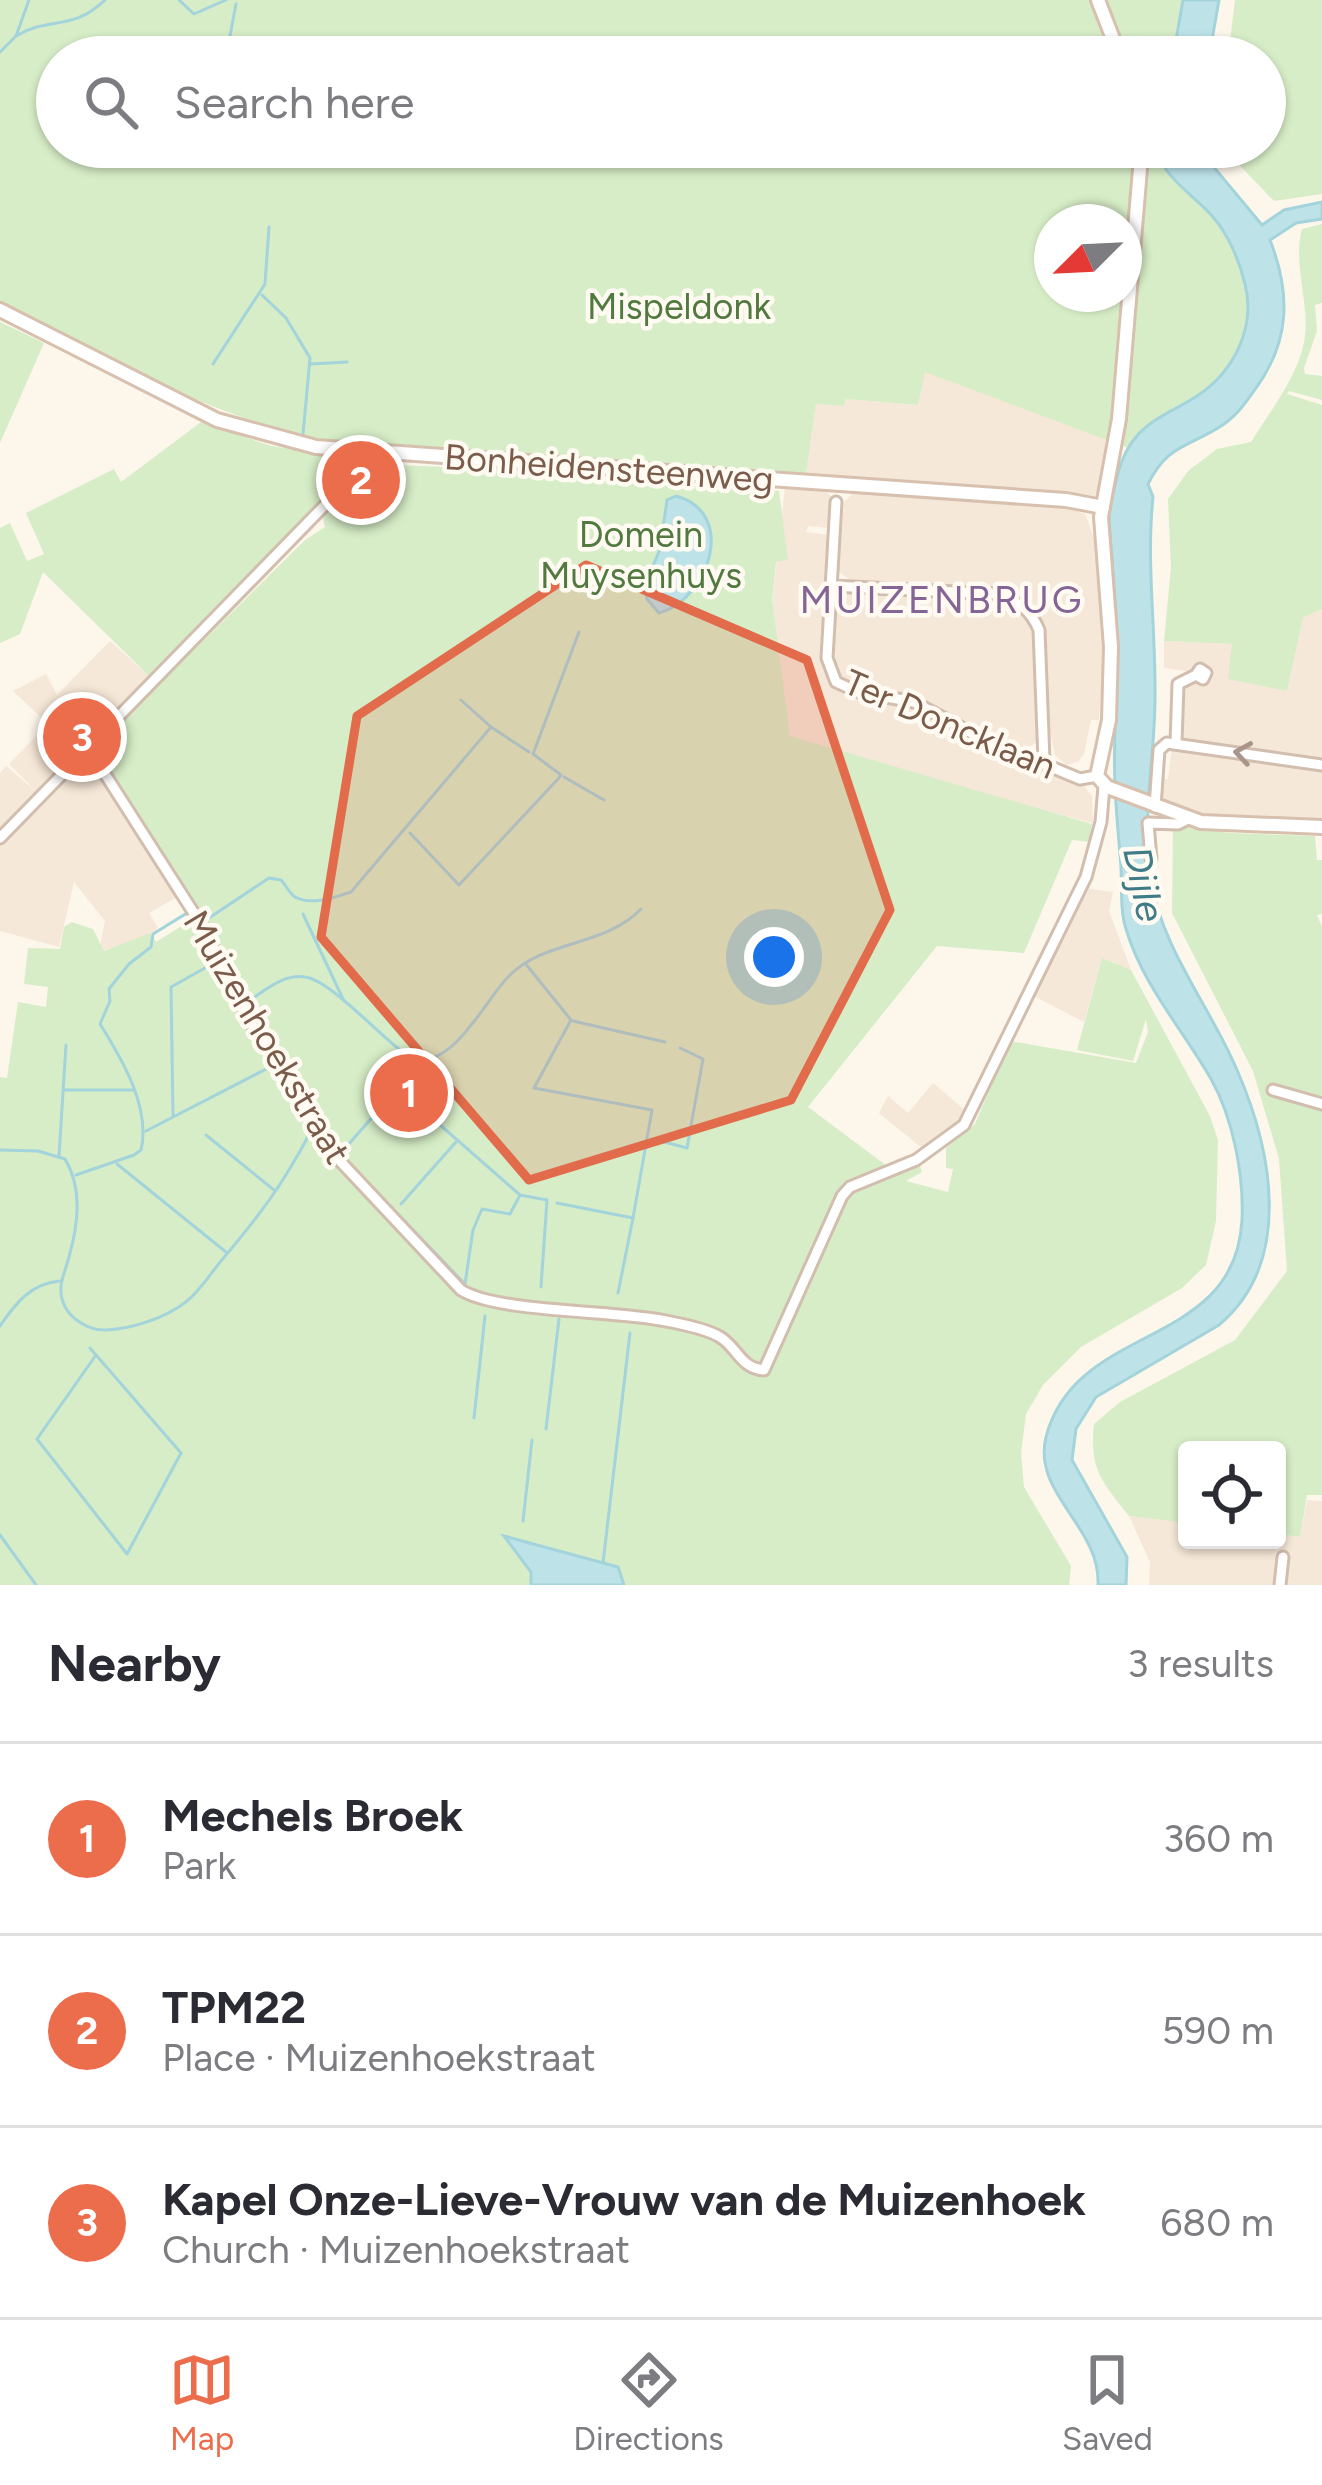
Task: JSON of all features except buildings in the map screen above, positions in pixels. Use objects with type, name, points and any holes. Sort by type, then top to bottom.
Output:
[{"type":"street","points":[[1098,0],[1112,36]]},
{"type":"street","points":[[1140,168],[1120,419],[1102,507],[1111,665],[1104,783],[1188,819],[1322,826]]},
{"type":"street","name":"Bonheidensteenweg","points":[[0,310],[217,420],[316,447],[1066,500],[1102,507]]},
{"type":"street","points":[[0,838],[359,470],[370,452]]},
{"type":"street","name":"Ter Doncklaan","points":[[836,502],[827,658],[836,682],[858,692],[914,702],[979,736],[1080,779],[1104,783]]},
{"type":"street","points":[[832,586],[997,594],[1019,603],[1033,615],[1039,630],[1044,761]]},
{"type":"street","points":[[1176,743],[1178,684],[1201,673],[1221,672]]},
{"type":"street","points":[[1154,806],[1163,744],[1322,764]]},
{"type":"street","name":"Muizenhoekstraat","points":[[89,749],[204,929],[247,1018],[325,1145],[461,1290],[472,1297],[520,1305],[666,1321],[721,1337],[755,1370],[764,1370],[842,1196],[850,1187],[916,1160],[964,1125],[1086,877],[1101,822],[1104,783]]},
{"type":"street","points":[[1150,859],[1151,822],[1178,824],[1188,819]]},
{"type":"street","points":[[1273,1090],[1322,1104]]},
{"type":"street","points":[[1280,1585],[1283,1557]]},
{"type":"highlighted area","points":[[586,565],[807,660],[890,910],[791,1100],[529,1180],[321,937],[357,716]]},
{"type":"shaded area","points":[[924,371],[1112,440],[1099,496],[1072,495],[1072,509],[1085,514],[1094,538],[1104,647],[1099,720],[1091,720],[1084,754],[1078,762],[1066,765],[1055,755],[1050,732],[1037,733],[1037,741],[1028,749],[984,734],[958,718],[951,728],[979,745],[1085,787],[1092,796],[1093,823],[794,744],[779,731],[768,638],[785,487],[827,492],[831,497],[829,528],[808,526],[806,532],[829,535],[821,663],[831,685],[853,700],[907,707],[949,728],[957,718],[919,698],[852,684],[837,672],[833,655],[838,597],[850,591],[850,580],[839,572],[844,502],[853,493],[851,480],[806,474],[816,403],[844,406],[846,399],[918,405]]},
{"type":"shaded area","points":[[1322,609],[1322,821],[1213,818],[1165,802],[1161,779],[1168,779],[1172,747],[1184,748],[1181,687],[1192,672],[1164,668],[1164,641],[1232,644]]},
{"type":"shaded area","points":[[110,641],[150,677],[93,735],[82,727],[74,737],[81,747],[67,762],[74,769],[88,757],[177,897],[149,913],[158,928],[151,935],[103,951],[105,921],[74,882],[59,947],[0,931],[0,773],[6,766],[38,793],[9,764],[48,724],[13,691],[46,674],[57,695]]},
{"type":"shaded area","points":[[1085,888],[1113,892],[1109,911],[1131,970],[1102,958],[1084,1022],[1032,995]]},
{"type":"shaded area","points":[[933,1083],[966,1111],[960,1123],[923,1149],[879,1113],[888,1096],[908,1113]]},
{"type":"shaded area","points":[[1307,1500],[1322,1501],[1322,1585],[1149,1585],[1150,1562],[1129,1516],[1178,1522],[1178,1549],[1286,1549],[1286,1535],[1300,1537]]},
{"type":"green space","name":"Mispeldonk","points":[[0,0],[1182,0],[1176,36],[36,36],[36,168],[1166,168],[1227,236],[1243,275],[1246,316],[1234,355],[1222,373],[1149,426],[1128,448],[925,372],[918,405],[846,399],[844,406],[816,404],[806,474],[352,444],[259,423],[171,388],[0,302]]},
{"type":"green space","points":[[1235,0],[1322,0],[1322,194],[1274,201],[1242,168],[1286,168],[1286,36],[1231,36]]},
{"type":"green space","points":[[1322,224],[1322,303],[1315,305],[1317,331],[1304,368],[1305,374],[1322,376],[1322,400],[1287,394],[1322,405],[1322,609],[1303,617],[1287,691],[1228,679],[1232,644],[1164,641],[1171,567],[1168,499],[1188,471],[1217,449],[1251,442],[1289,381],[1306,328],[1299,256],[1302,229]]},
{"type":"green space","points":[[0,322],[44,343],[0,443]]},
{"type":"green space","points":[[201,422],[271,446],[361,458],[150,677],[43,572],[20,634],[0,643],[0,528],[10,523],[27,561],[44,554],[26,513],[114,469],[121,482]]},
{"type":"green space","name":"Domein Muysenhuys","points":[[371,464],[522,470],[527,476],[779,491],[788,560],[776,562],[772,600],[790,736],[1092,824],[1089,842],[1072,840],[1024,953],[937,946],[808,1107],[895,1172],[919,1163],[922,1172],[906,1181],[948,1192],[953,1169],[946,1168],[946,1148],[975,1124],[1010,1041],[1136,1063],[1148,1032],[1146,1019],[1133,1061],[1077,1050],[1102,958],[1131,970],[1210,1116],[1218,1140],[1216,1221],[1206,1265],[1182,1288],[1081,1347],[1043,1385],[1026,1414],[1021,1453],[1024,1487],[1071,1566],[1069,1585],[0,1585],[0,1077],[7,1078],[18,1002],[46,1007],[48,987],[24,984],[28,948],[60,949],[64,927],[72,922],[93,929],[104,951],[150,933],[156,942],[199,915],[95,748],[305,540],[325,527],[322,513]]},
{"type":"green space","points":[[1173,822],[1229,833],[1315,836],[1317,860],[1322,860],[1322,914],[1317,915],[1322,927],[1322,1495],[1307,1495],[1300,1537],[1286,1535],[1286,1441],[1178,1441],[1178,1522],[1129,1516],[1096,1464],[1094,1424],[1120,1402],[1235,1340],[1287,1271],[1279,1159],[1253,1071],[1172,913]]},
{"type":"water","points":[[1183,0],[1219,0],[1213,36],[1177,36]]},
{"type":"water","name":"Dijle","points":[[1166,168],[1214,168],[1262,225],[1284,210],[1322,202],[1322,219],[1296,223],[1270,240],[1281,279],[1284,317],[1275,353],[1256,388],[1224,424],[1170,455],[1148,484],[1153,497],[1155,673],[1147,833],[1151,879],[1165,929],[1249,1101],[1260,1135],[1269,1204],[1267,1238],[1243,1299],[1219,1325],[1096,1397],[1076,1429],[1072,1460],[1127,1557],[1126,1585],[1098,1585],[1089,1545],[1049,1476],[1046,1437],[1063,1400],[1088,1373],[1185,1316],[1213,1293],[1233,1262],[1242,1220],[1239,1166],[1225,1111],[1211,1079],[1142,969],[1122,906],[1115,768],[1117,632],[1109,515],[1115,484],[1125,454],[1143,430],[1222,374],[1239,347],[1247,316],[1245,284],[1228,240],[1213,217]]},
{"type":"water","points":[[676,496],[695,505],[707,519],[710,556],[691,591],[677,605],[659,613],[647,599],[645,585],[660,549],[667,500]]},
{"type":"water","points":[[504,1536],[618,1567],[624,1585],[531,1585],[531,1572]]},
{"type":"waterway","points":[[0,52],[16,36],[29,0]]},
{"type":"waterway","points":[[16,36],[82,16],[105,0]]},
{"type":"waterway","points":[[179,0],[194,14],[226,0]]},
{"type":"waterway","points":[[230,36],[236,4]]},
{"type":"waterway","points":[[213,364],[265,284],[269,227]]},
{"type":"waterway","points":[[262,295],[286,318],[310,358],[303,434]]},
{"type":"waterway","points":[[310,364],[347,362]]},
{"type":"waterway","points":[[410,833],[459,885],[558,779],[561,775],[533,754],[579,632]]},
{"type":"waterway","points":[[209,918],[269,878],[281,880],[301,900],[351,892],[491,727],[461,700]]},
{"type":"waterway","points":[[491,727],[529,752]]},
{"type":"waterway","points":[[564,777],[604,800]]},
{"type":"waterway","points":[[253,998],[277,983],[305,977],[342,999],[409,1057],[424,1060],[453,1045],[524,964],[611,930],[641,909]]},
{"type":"waterway","points":[[76,1175],[141,1150],[138,1101],[100,1024],[110,1001],[109,989],[151,947],[153,934],[187,913],[201,932]]},
{"type":"waterway","points":[[303,914],[343,999]]},
{"type":"waterway","points":[[205,941],[211,956]]},
{"type":"waterway","points":[[173,1115],[171,987],[214,963],[240,1014]]},
{"type":"waterway","points":[[525,963],[571,1020],[534,1088],[652,1110],[633,1218]]},
{"type":"waterway","points":[[573,1021],[665,1042]]},
{"type":"waterway","points":[[248,1027],[266,1054]]},
{"type":"waterway","points":[[59,1156],[66,1045]]},
{"type":"waterway","points":[[657,1140],[687,1148],[703,1059],[680,1048]]},
{"type":"waterway","points":[[418,1062],[398,1088],[520,1195],[547,1200],[541,1287]]},
{"type":"waterway","points":[[146,1131],[274,1065]]},
{"type":"waterway","points":[[398,1088],[340,1154],[465,1284],[473,1230],[482,1209],[510,1214],[520,1195]]},
{"type":"waterway","points":[[65,1090],[133,1090]]},
{"type":"waterway","points":[[0,1150],[38,1151],[65,1159],[77,1207],[61,1296],[80,1323],[107,1330],[161,1316],[195,1293],[280,1185],[310,1133],[309,1125]]},
{"type":"waterway","points":[[206,1135],[274,1190]]},
{"type":"waterway","points":[[401,1204],[456,1142]]},
{"type":"waterway","points":[[117,1164],[226,1252]]},
{"type":"waterway","points":[[557,1203],[633,1218],[618,1293]]},
{"type":"waterway","points":[[0,1326],[32,1290],[60,1281]]},
{"type":"waterway","points":[[474,1418],[485,1316]]},
{"type":"waterway","points":[[546,1429],[559,1319]]},
{"type":"waterway","points":[[603,1563],[630,1333]]},
{"type":"waterway","points":[[90,1348],[181,1453],[127,1554],[37,1439],[96,1355]]},
{"type":"waterway","points":[[523,1521],[532,1440]]},
{"type":"waterway","points":[[0,1535],[36,1585]]},
{"type":"place","name":"TPM22","points":[[361,480]]},
{"type":"place","name":"Kapel Onze-Lieve-Vrouw van de Muizenhoek","points":[[82,737]]},
{"type":"place","name":"Mechels Broek","points":[[409,1093]]},
{"type":"district","name":"MUIZENBRUG","points":[[942,599]]}]
